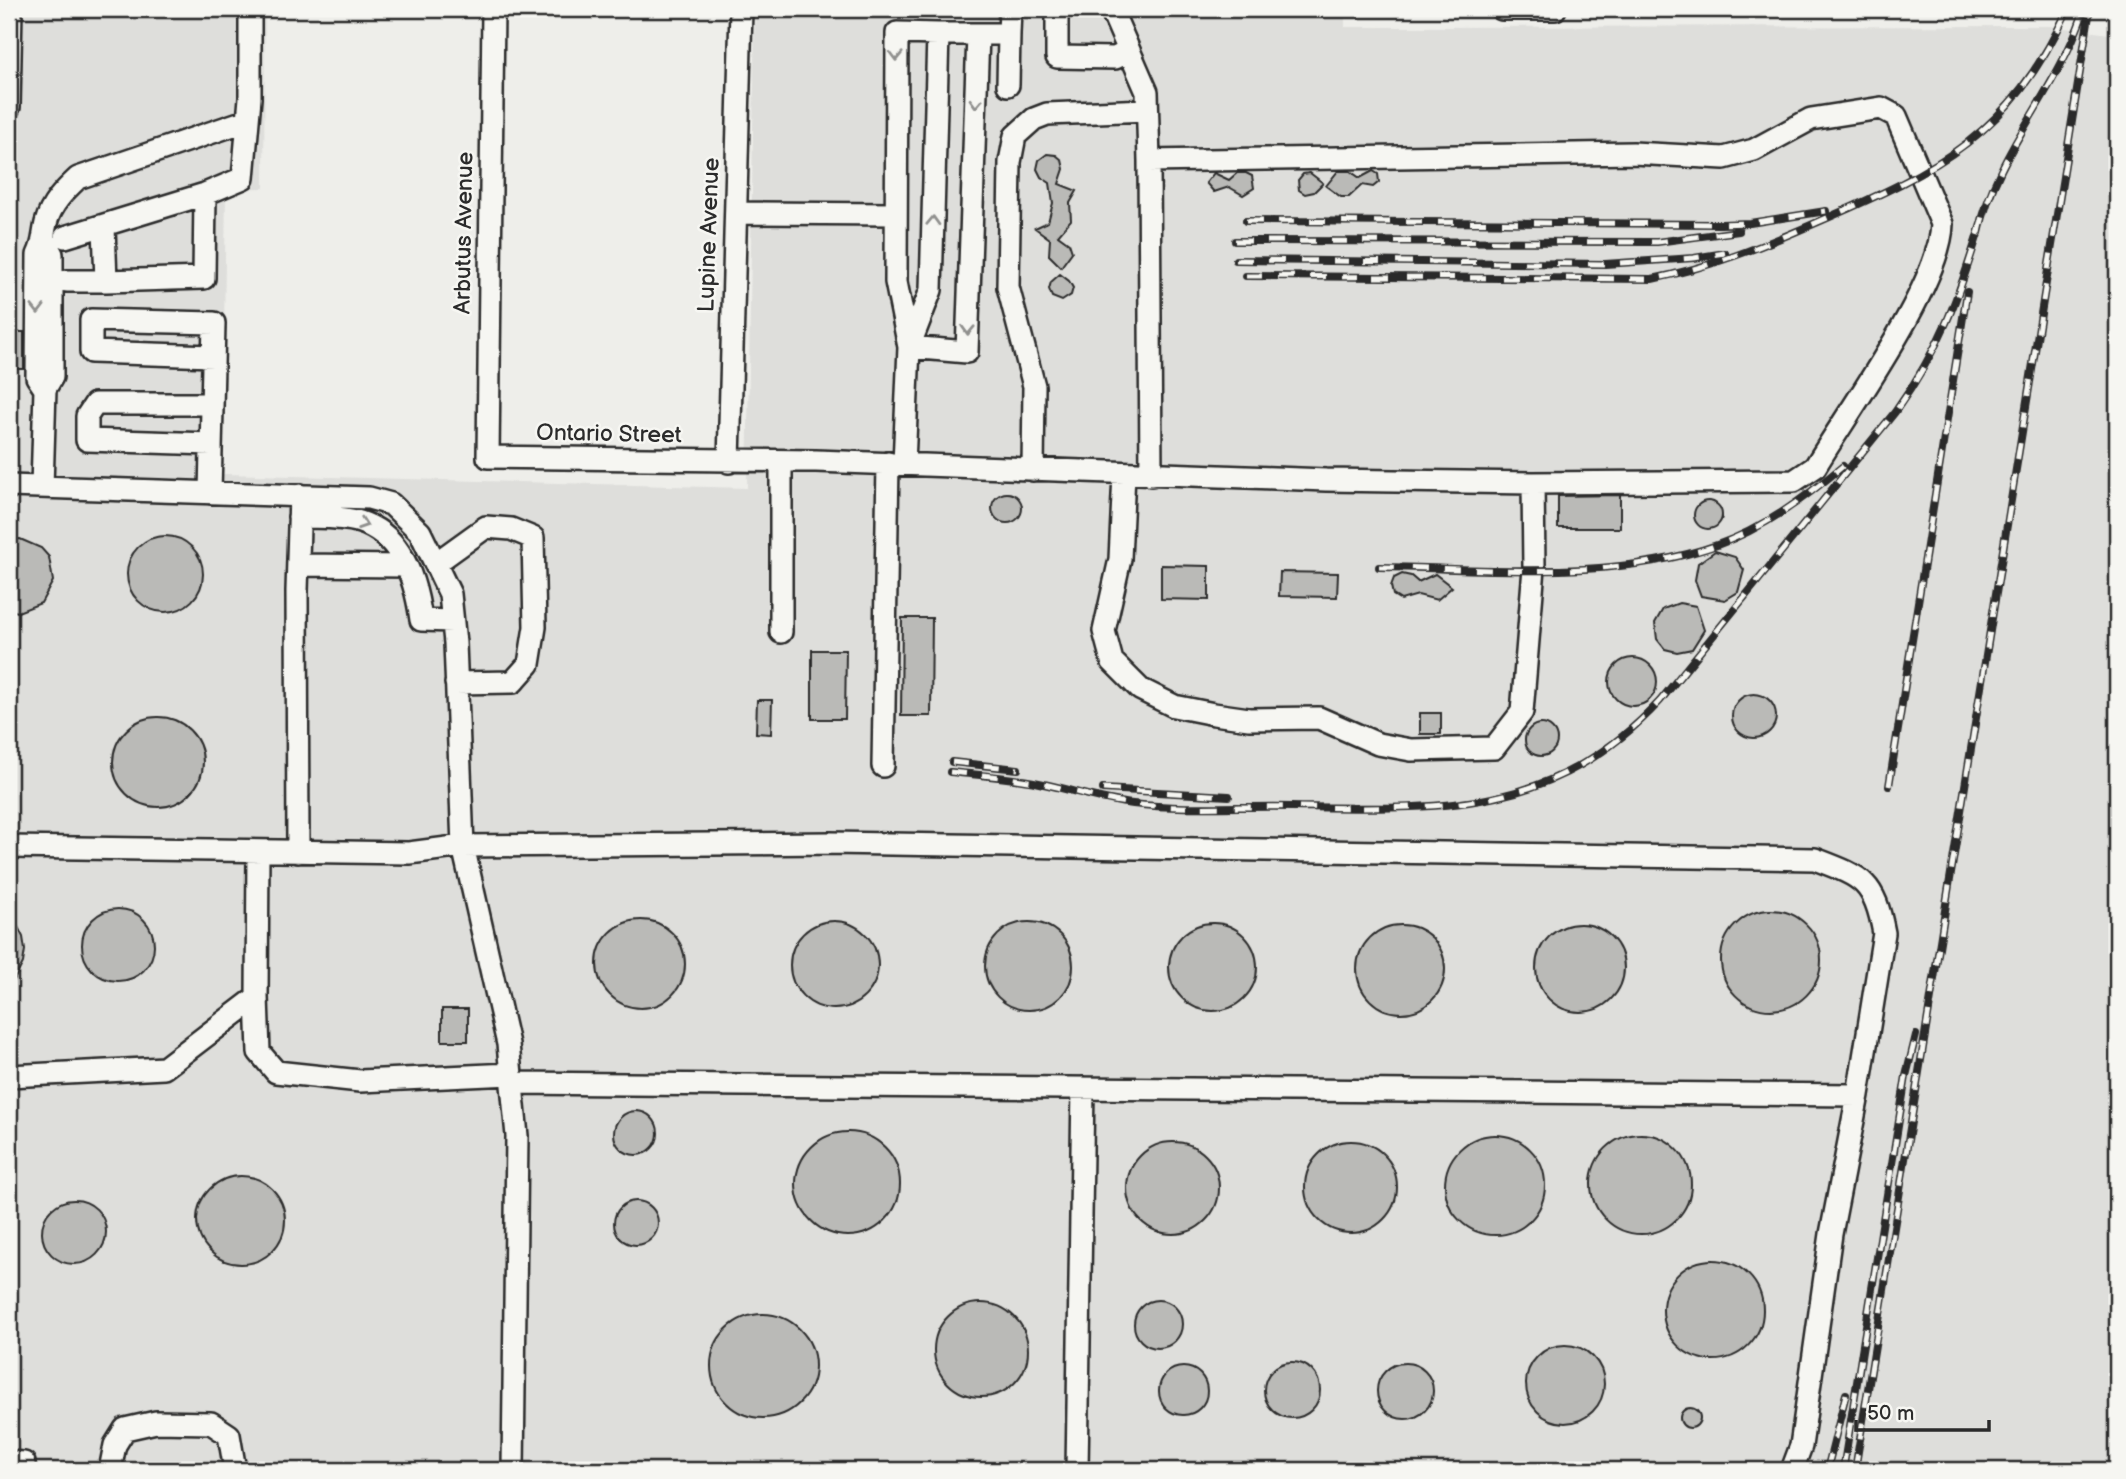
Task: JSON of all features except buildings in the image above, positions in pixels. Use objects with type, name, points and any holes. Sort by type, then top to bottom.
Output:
[{"type":"street","points":[[9,107],[11,9]]},
{"type":"street","points":[[42,488],[45,389],[37,377],[38,255],[55,240],[205,194],[243,178],[248,120],[250,9]]},
{"type":"street","name":"Arbutus Avenue","points":[[488,457],[493,9]]},
{"type":"street","name":"Lupine Avenue","points":[[729,462],[741,9]]},
{"type":"street","points":[[1009,85],[1010,9]]},
{"type":"street","points":[[1057,9],[1057,57],[1115,58],[1129,51]]},
{"type":"street","points":[[1111,9],[1147,92],[1151,475]]},
{"type":"street","points":[[1502,9],[1555,9]]},
{"type":"street","points":[[909,347],[896,282],[894,214],[897,33],[1009,34]]},
{"type":"street","points":[[883,766],[896,464],[909,347],[931,290],[939,34]]},
{"type":"street","points":[[909,347],[967,352],[978,34]]},
{"type":"street","name":"Ontario Street","points":[[488,457],[896,464],[1151,475],[1534,483],[1794,481],[1815,467],[1920,295],[1942,239],[1942,225],[1896,116],[1881,108],[1811,119],[1754,150],[1724,158],[1620,153],[1149,161]]},
{"type":"street","points":[[1033,470],[1034,386],[1008,287],[1010,162],[1015,136],[1034,119],[1047,114],[1147,110]]},
{"type":"street","points":[[55,240],[46,222],[60,195],[78,178],[248,120]]},
{"type":"street","points":[[67,281],[204,278],[205,194]]},
{"type":"street","points":[[736,214],[894,214]]},
{"type":"street","points":[[104,227],[106,281]]},
{"type":"street","points":[[210,493],[214,323],[91,320],[91,352],[213,356]]},
{"type":"street","points":[[211,444],[87,440],[86,416],[94,404],[212,404]]},
{"type":"street","points":[[781,462],[781,632]]},
{"type":"street","points":[[1124,474],[1120,559],[1104,631],[1112,661],[1124,675],[1140,689],[1174,706],[1249,719],[1319,718],[1378,744],[1411,750],[1494,748],[1522,712],[1534,568],[1534,483]]},
{"type":"street","points":[[9,486],[369,498],[391,504],[420,532],[436,563],[450,594],[463,846],[508,1044],[517,1136],[513,1470]]},
{"type":"street","points":[[298,852],[300,495]]},
{"type":"street","points":[[299,517],[340,518],[373,527],[407,566],[416,587],[421,620],[452,621]]},
{"type":"street","points":[[436,563],[486,527],[511,529],[533,538],[535,627],[529,663],[513,682],[456,683]]},
{"type":"street","points":[[298,565],[407,566]]},
{"type":"street","points":[[9,847],[410,853],[463,846],[831,843],[1815,859],[1860,876],[1880,909],[1884,933],[1858,1096],[1831,1234],[1801,1446],[1792,1470]]},
{"type":"street","points":[[258,852],[259,1052],[276,1072],[360,1081],[511,1079],[1858,1096]]},
{"type":"street","points":[[9,1076],[164,1068],[257,997]]},
{"type":"street","points":[[1077,1470],[1083,1088]]},
{"type":"street","points":[[110,1470],[116,1445],[125,1429],[156,1422],[211,1423],[229,1435],[235,1470]]},
{"type":"street","points":[[9,1462],[24,1463],[24,1470]]},
{"type":"shaded area","points":[[9,9],[265,9],[264,188],[226,189],[222,474],[747,488],[755,9],[1345,9],[1345,27],[2049,26],[2117,35],[2117,1470],[9,1470]]},
{"type":"railway","points":[[1246,276],[1652,279],[1716,262],[1861,203],[1935,165],[1967,143],[1996,118],[2022,88],[2046,52],[2068,9]]},
{"type":"railway","points":[[1855,1470],[2090,9]]},
{"type":"railway","points":[[1979,233],[1998,176],[2057,71],[2082,16]]},
{"type":"railway","points":[[1246,221],[1721,224],[1750,223],[1826,211]]},
{"type":"railway","points":[[950,772],[1028,781],[1109,800],[1153,806],[1395,808],[1444,805],[1490,798],[1534,786],[1577,767],[1619,739],[1660,701],[1895,412],[1925,366],[1947,322],[1981,224]]},
{"type":"railway","points":[[1235,241],[1657,242],[1739,231]]},
{"type":"railway","points":[[1236,260],[1605,264],[1694,258],[1725,253]]},
{"type":"railway","points":[[1889,786],[1967,292]]},
{"type":"railway","points":[[1379,567],[1550,570],[1635,564],[1677,557],[1717,545],[1751,530],[1799,501],[1843,466]]},
{"type":"railway","points":[[952,762],[1018,769]]},
{"type":"railway","points":[[1103,789],[1229,796]]},
{"type":"railway","points":[[1843,1470],[1906,1076],[1916,1035]]},
{"type":"railway","points":[[1827,1470],[1846,1394]]}]
